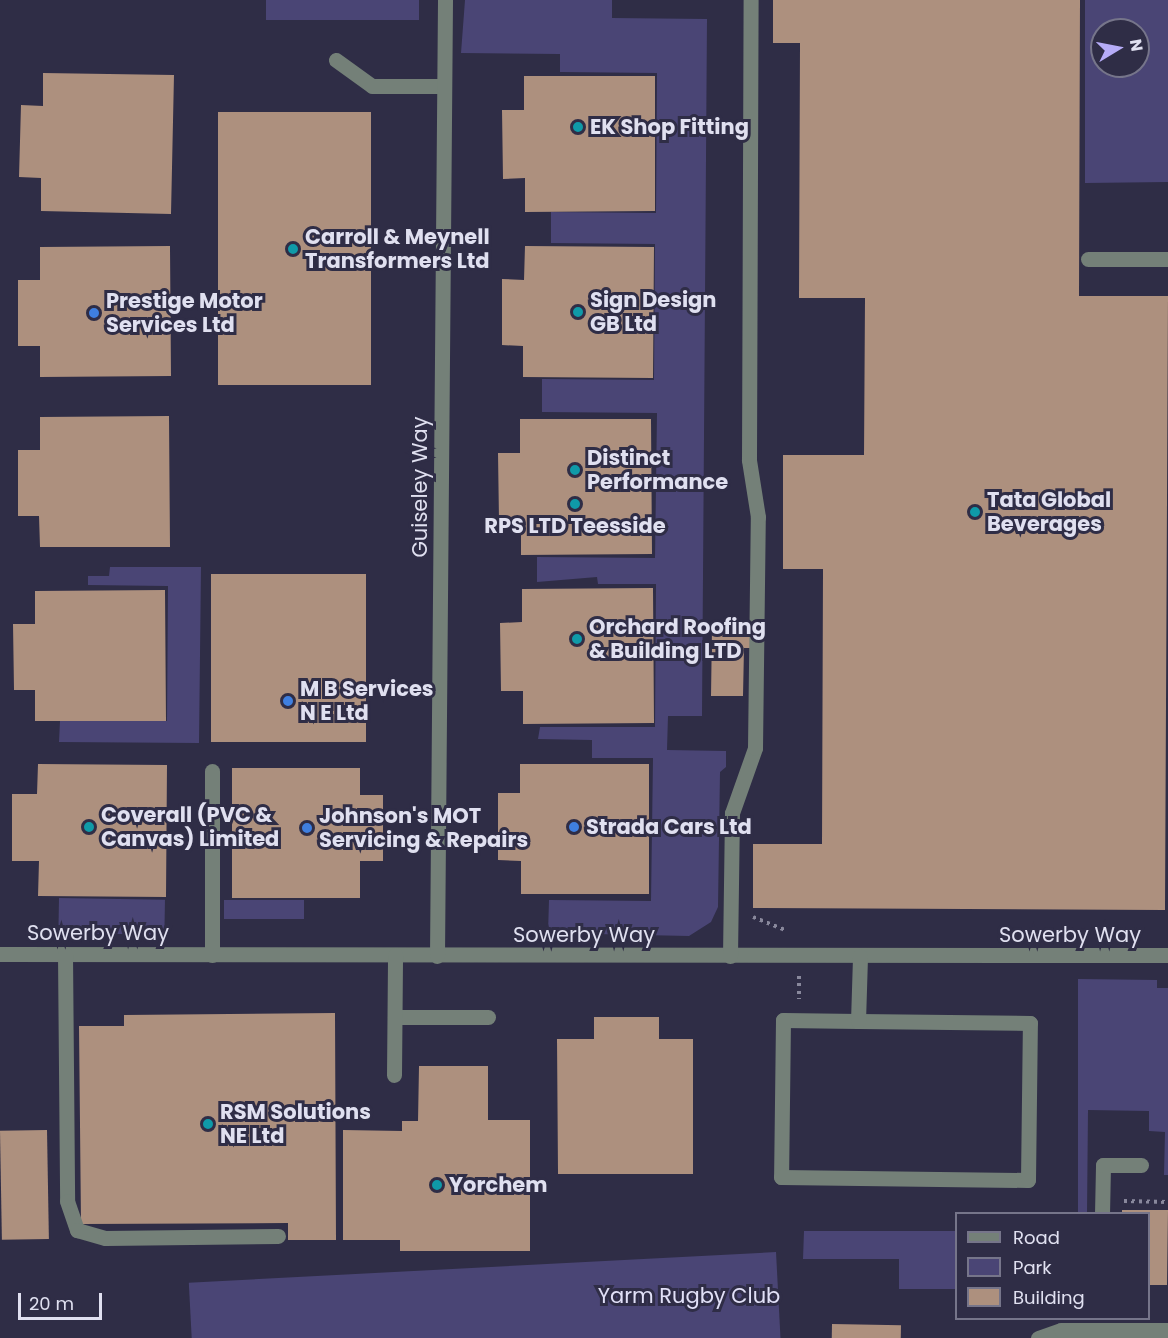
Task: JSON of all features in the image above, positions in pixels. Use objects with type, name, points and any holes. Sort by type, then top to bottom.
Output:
[{"type":"street","name":"Guiseley Way","points":[[437,956],[445,0]]},
{"type":"street","points":[[730,956],[732,813],[755,748],[758,517],[748,460],[751,0]]},
{"type":"street","points":[[336,60],[372,86],[444,86]]},
{"type":"street","points":[[1088,259],[1168,259]]},
{"type":"street","points":[[212,771],[212,955]]},
{"type":"street","name":"Sowerby Way","points":[[0,954],[1168,955]]},
{"type":"street","points":[[64,954],[67,1201],[77,1230],[105,1238],[278,1236]]},
{"type":"street","points":[[394,1075],[395,955]]},
{"type":"street","points":[[858,1021],[860,956]]},
{"type":"street","points":[[395,1017],[488,1017]]},
{"type":"street","points":[[783,1020],[858,1021],[1030,1023],[1028,1180],[781,1177],[783,1020]]},
{"type":"street","points":[[1102,1212],[1103,1165],[1141,1165]]},
{"type":"street","points":[[1038,1338],[1061,1330],[1100,1324],[1168,1330]]},
{"type":"path","points":[[1114,1201],[1168,1202]]},
{"type":"green space","points":[[266,0],[419,0],[419,20],[266,20]]},
{"type":"green space","points":[[465,0],[612,0],[612,18],[707,19],[702,716],[668,716],[667,750],[726,751],[726,767],[720,772],[718,907],[711,922],[689,936],[548,933],[549,900],[651,901],[653,758],[592,758],[592,740],[538,739],[540,727],[655,727],[656,584],[598,584],[597,577],[537,582],[537,557],[655,558],[657,413],[542,412],[542,379],[654,380],[655,244],[551,243],[551,212],[656,213],[657,73],[560,72],[560,54],[461,53]]},
{"type":"green space","points":[[1085,0],[1168,0],[1168,182],[1085,183]]},
{"type":"green space","points":[[110,567],[201,567],[199,743],[59,742],[60,721],[167,721],[168,586],[88,585],[88,576],[109,576]]},
{"type":"green space","points":[[59,898],[165,900],[164,935],[58,933]]},
{"type":"green space","points":[[224,900],[304,900],[304,919],[224,919]]},
{"type":"green space","points":[[1078,979],[1157,980],[1157,988],[1168,988],[1168,1175],[1164,1175],[1165,1132],[1149,1131],[1149,1111],[1088,1110],[1087,1212],[1078,1212]]},
{"type":"green space","points":[[804,1231],[955,1231],[955,1289],[899,1289],[899,1259],[803,1259]]},
{"type":"green space","name":"Yarm Rugby Club","points":[[776,1252],[781,1338],[192,1338],[189,1283]]},
{"type":"building","name":"Tata Global Beverages","points":[[773,0],[1080,0],[1079,296],[1168,296],[1165,910],[753,908],[753,844],[822,844],[823,569],[783,569],[783,455],[864,455],[865,298],[799,298],[800,43],[773,43]]},
{"type":"building","points":[[43,73],[174,75],[171,214],[41,211],[41,178],[19,177],[21,105],[43,106]]},
{"type":"building","points":[[524,76],[655,76],[655,211],[525,212],[525,178],[503,179],[502,110],[524,110]]},
{"type":"building","name":"Carroll & Meynell Transformers Ltd","points":[[218,112],[371,112],[371,385],[218,385]]},
{"type":"building","name":"Prestige Motor Services Ltd","points":[[170,246],[171,376],[40,377],[40,346],[18,346],[18,280],[40,280],[40,247]]},
{"type":"building","name":"Sign Design GB Ltd","points":[[525,246],[654,247],[653,378],[523,377],[523,346],[502,345],[502,279],[524,280]]},
{"type":"building","points":[[169,416],[170,547],[40,547],[39,516],[18,516],[18,450],[40,450],[40,417]]},
{"type":"building","points":[[520,419],[651,419],[652,554],[521,555],[521,521],[499,521],[498,453],[520,453]]},
{"type":"building","points":[[211,574],[366,574],[366,742],[211,742]]},
{"type":"building","points":[[653,588],[654,723],[523,724],[523,691],[501,691],[500,623],[522,622],[522,589]]},
{"type":"building","points":[[165,590],[166,721],[35,721],[35,690],[14,690],[13,624],[35,624],[35,591]]},
{"type":"building","points":[[712,628],[753,629],[753,648],[744,648],[743,696],[711,696]]},
{"type":"building","name":"Coverall (PVC & Canvas) Limited","points":[[38,764],[167,765],[166,897],[38,896],[39,861],[12,861],[12,794],[37,794]]},
{"type":"building","name":"Strada Cars Ltd","points":[[520,764],[649,764],[649,894],[521,894],[521,861],[498,860],[498,793],[520,793]]},
{"type":"building","name":"Johnson's MOT Servicing & Repairs","points":[[232,768],[360,768],[360,795],[383,795],[383,861],[360,861],[360,898],[232,898]]},
{"type":"building","name":"RSM Solutions NE Ltd","points":[[335,1013],[336,1240],[288,1240],[288,1223],[81,1224],[79,1026],[124,1026],[124,1015]]},
{"type":"building","name":"Yorchem","points":[[594,1017],[659,1017],[659,1039],[693,1039],[693,1174],[558,1174],[557,1039],[594,1039]]},
{"type":"building","name":"Yorchem","points":[[419,1066],[488,1066],[488,1120],[530,1120],[530,1251],[400,1251],[400,1240],[343,1240],[343,1130],[402,1131],[402,1121],[418,1121]]},
{"type":"building","points":[[47,1130],[49,1239],[2,1240],[0,1131]]},
{"type":"building","points":[[1122,1210],[1168,1210],[1167,1285],[1150,1285],[1150,1212],[1122,1212]]},
{"type":"building","points":[[832,1324],[901,1325],[901,1338],[832,1338]]},
{"type":"place","name":"EK Shop Fitting","points":[[578,127]]},
{"type":"place","name":"Carroll & Meynell Transformers Ltd","points":[[293,249]]},
{"type":"place","name":"Sign Design GB Ltd","points":[[578,312]]},
{"type":"place","name":"Prestige Motor Services Ltd","points":[[94,313]]},
{"type":"place","name":"Distinct Performance","points":[[575,470]]},
{"type":"place","name":"RPS LTD Teesside","points":[[575,504]]},
{"type":"place","name":"Tata Global Beverages","points":[[975,512]]},
{"type":"place","name":"Orchard Roofing & Building LTD","points":[[577,639]]},
{"type":"place","name":"M B Services N E Ltd","points":[[288,701]]},
{"type":"place","name":"Coverall (PVC & Canvas) Limited","points":[[89,827]]},
{"type":"place","name":"Strada Cars Ltd","points":[[574,827]]},
{"type":"place","name":"Johnson's MOT Servicing & Repairs","points":[[307,828]]},
{"type":"place","name":"RSM Solutions NE Ltd","points":[[208,1124]]},
{"type":"place","name":"Yorchem","points":[[437,1185]]}]
